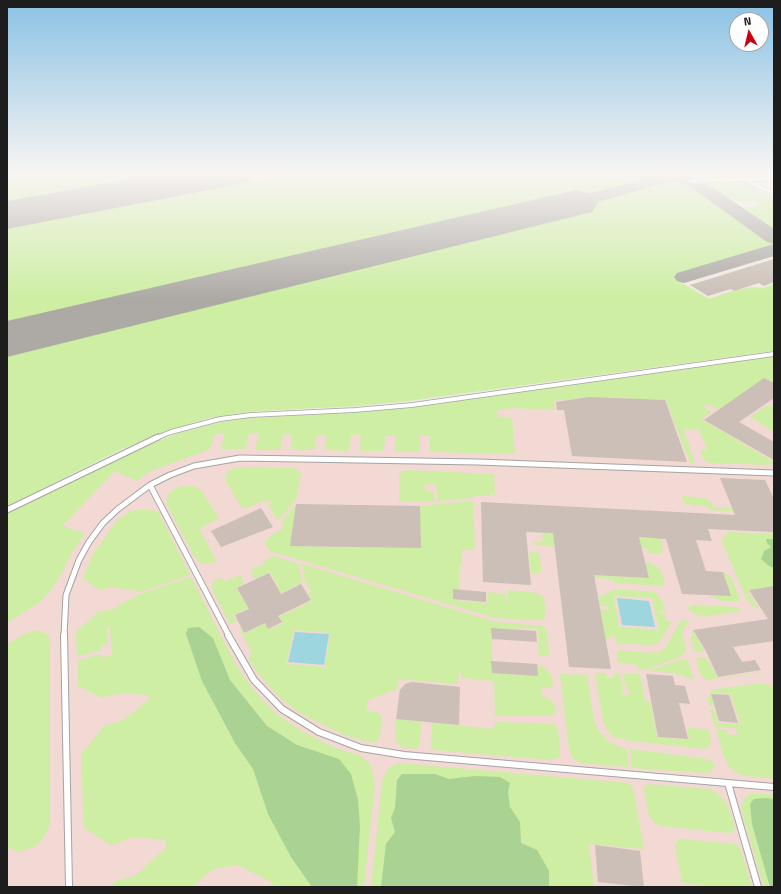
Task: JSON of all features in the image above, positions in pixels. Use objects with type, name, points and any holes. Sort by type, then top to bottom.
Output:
[{"type":"lane","points":[[7,510],[152,440],[171,432],[220,419],[251,414],[355,410],[412,404],[774,354]]},
{"type":"lane","points":[[69,887],[64,615],[66,595],[71,578],[89,542],[103,524],[118,509],[150,485],[170,475],[194,466],[217,460],[240,458],[478,462],[774,473]]},
{"type":"lane","points":[[150,485],[242,662],[254,680],[282,709],[319,732],[361,748],[404,755],[774,787]]},
{"type":"lane","points":[[728,783],[758,887]]},
{"type":"shaded area","points":[[774,367],[774,887],[7,887],[7,526],[49,495],[192,433]]},
{"type":"green space","points":[[72,215],[735,215],[774,242],[774,249],[674,278],[709,299],[732,291],[752,287],[763,288],[774,284],[774,351],[408,401],[358,406],[259,411],[209,418],[162,433],[122,449],[7,506],[7,227]]},
{"type":"green space","points":[[747,215],[774,215],[774,232]]},
{"type":"green space","points":[[774,356],[774,383],[764,379],[719,409],[708,404],[703,407],[711,412],[701,419],[774,462],[774,464],[769,465],[709,463],[704,460],[700,450],[707,450],[699,430],[683,429],[694,460],[694,463],[690,463],[666,400],[589,397],[553,401],[555,410],[512,408],[498,410],[498,417],[512,418],[515,454],[430,452],[430,436],[420,436],[419,452],[395,452],[395,436],[385,436],[384,451],[360,451],[361,435],[351,435],[349,451],[325,450],[327,435],[317,435],[314,450],[290,450],[293,435],[283,434],[280,450],[255,449],[259,434],[249,434],[245,449],[221,449],[225,433],[215,433],[210,449],[148,472],[137,481],[115,471],[62,526],[85,533],[73,551],[55,585],[39,603],[7,623],[7,513],[150,444],[179,433],[233,419],[381,410],[441,403]]},
{"type":"green space","points":[[768,405],[774,407],[774,432],[750,417]]},
{"type":"green space","points":[[236,467],[295,468],[301,473],[296,500],[278,520],[268,506],[272,504],[271,502],[268,503],[267,500],[246,508],[242,508],[225,480],[227,472]]},
{"type":"green space","points":[[405,470],[492,474],[494,475],[495,495],[493,496],[492,493],[490,493],[490,496],[477,495],[472,498],[438,501],[436,484],[424,485],[426,492],[433,491],[435,501],[399,502],[399,474]]},
{"type":"green space","points":[[183,486],[193,486],[201,490],[218,517],[217,520],[199,528],[216,560],[214,563],[202,564],[197,561],[166,503],[168,495],[174,489]]},
{"type":"green space","points":[[682,496],[705,498],[714,507],[732,508],[733,511],[708,510],[706,506],[692,506],[691,504],[685,505]]},
{"type":"green space","points":[[473,501],[475,550],[462,550],[462,566],[459,566],[459,590],[453,590],[453,600],[487,603],[488,592],[505,594],[506,601],[508,601],[508,590],[537,593],[544,597],[546,616],[541,620],[495,618],[270,551],[264,543],[272,535],[283,529],[282,522],[296,504],[290,546],[420,548],[420,506]]},
{"type":"green space","points":[[147,509],[158,512],[190,575],[138,593],[138,591],[114,587],[99,590],[83,578],[93,554],[118,519],[131,511]]},
{"type":"green space","points":[[727,532],[774,534],[774,586],[747,590],[760,610],[751,605],[744,594],[722,541]]},
{"type":"green space","points":[[542,533],[553,533],[554,547],[535,545],[533,542],[543,542]]},
{"type":"green space","points":[[639,537],[661,538],[663,551],[658,554],[648,553],[646,548],[642,548]]},
{"type":"green space","points":[[766,539],[774,539],[774,568],[769,566],[761,559],[764,551],[771,547],[767,543]]},
{"type":"green space","points":[[529,551],[537,552],[540,555],[541,570],[539,573],[531,573]]},
{"type":"green space","points":[[274,556],[299,564],[302,583],[270,598],[266,591],[278,586],[270,572],[255,579],[250,570],[265,563],[264,561]]},
{"type":"green space","points":[[645,562],[660,569],[665,583],[663,586],[613,583],[613,579],[595,578],[594,575],[649,578]]},
{"type":"green space","points":[[302,564],[496,622],[543,626],[547,632],[549,655],[539,657],[538,629],[514,628],[513,630],[492,637],[492,673],[538,676],[537,664],[545,668],[552,676],[553,684],[550,688],[541,687],[541,694],[552,701],[556,708],[555,713],[551,716],[495,716],[494,681],[461,678],[461,672],[459,672],[458,684],[398,679],[397,689],[368,700],[367,711],[378,712],[382,717],[380,737],[378,741],[373,743],[346,736],[301,714],[280,698],[257,672],[249,660],[251,651],[239,628],[240,627],[244,634],[265,623],[268,630],[283,623],[279,617],[312,601],[308,593],[311,592],[305,581]],"holes":[[[294,630],[330,633],[325,667],[286,664]]]},
{"type":"green space","points":[[723,572],[730,576],[739,597],[739,601],[721,601],[710,595],[731,596]]},
{"type":"green space","points":[[240,575],[244,583],[236,588],[244,602],[249,599],[253,606],[233,615],[237,621],[230,624],[212,589],[212,584],[216,579],[221,578],[224,582]]},
{"type":"green space","points":[[191,577],[235,663],[261,699],[274,712],[301,731],[338,749],[361,756],[371,765],[375,784],[364,887],[275,887],[270,881],[237,865],[213,869],[192,887],[111,887],[114,882],[136,875],[166,848],[166,840],[134,837],[111,845],[84,828],[81,755],[104,726],[123,720],[149,700],[148,695],[120,693],[102,698],[78,686],[78,661],[101,654],[102,658],[112,655],[110,626],[107,627],[108,644],[101,646],[101,650],[77,657],[76,632],[98,612],[113,609],[138,595]]},
{"type":"green space","points":[[615,589],[655,592],[663,602],[665,612],[659,611],[659,613],[665,614],[666,621],[672,622],[658,644],[649,645],[616,643],[615,635],[610,635],[610,639],[606,639],[600,609],[609,609],[608,606],[600,606],[598,595],[607,595],[606,593]],"holes":[[[614,596],[652,598],[659,630],[619,627]]]},
{"type":"green space","points":[[690,606],[736,607],[741,611],[705,617],[701,614],[703,618],[688,610]]},
{"type":"green space","points":[[682,619],[689,622],[682,634],[686,651],[682,656],[645,670],[638,669],[636,664],[617,663],[617,650],[651,653],[662,651]]},
{"type":"green space","points":[[199,627],[213,638],[230,680],[267,726],[297,745],[339,759],[351,774],[358,800],[360,826],[357,887],[312,887],[291,857],[268,814],[253,769],[235,743],[202,681],[186,634],[188,628]]},
{"type":"green space","points":[[38,630],[48,635],[50,642],[50,823],[46,834],[36,846],[19,852],[7,848],[7,645],[24,634]]},
{"type":"green space","points":[[693,630],[704,651],[697,652],[694,650],[691,639]]},
{"type":"green space","points":[[703,657],[707,659],[718,678],[762,673],[706,680],[701,676],[697,661],[697,658]]},
{"type":"green space","points":[[683,659],[688,661],[694,680],[674,673],[649,671]]},
{"type":"green space","points":[[595,673],[606,673],[607,678],[614,678],[614,674],[620,674],[623,688],[622,691],[624,695],[628,695],[630,691],[626,688],[623,674],[640,674],[645,701],[650,701],[657,737],[689,740],[687,728],[708,729],[711,740],[709,747],[704,749],[624,740],[614,737],[607,730],[603,721]]},
{"type":"green space","points":[[560,674],[587,675],[594,720],[598,730],[609,742],[627,749],[629,767],[580,763],[573,758],[569,749]]},
{"type":"green space","points":[[760,683],[774,686],[774,779],[740,775],[729,767],[724,757],[716,729],[726,730],[727,734],[737,735],[736,728],[715,727],[710,710],[715,710],[718,723],[741,724],[730,694],[711,693],[714,706],[709,706],[708,700],[710,692],[713,690]]},
{"type":"green space","points":[[396,719],[421,722],[420,743],[417,749],[404,748],[397,743],[395,734]]},
{"type":"green space","points":[[495,722],[554,724],[558,730],[559,757],[552,760],[433,750],[431,747],[432,723],[494,729]]},
{"type":"green space","points":[[630,749],[707,759],[713,762],[715,767],[710,772],[705,773],[632,768]]},
{"type":"green space","points":[[398,763],[628,783],[633,788],[644,849],[589,844],[594,887],[371,887],[382,781],[388,768]]},
{"type":"green space","points":[[402,774],[435,774],[449,779],[474,776],[500,777],[510,783],[508,792],[510,807],[520,822],[521,843],[537,850],[549,871],[549,887],[381,887],[386,844],[395,832],[391,818],[395,808],[397,780]]},
{"type":"green space","points":[[649,784],[708,789],[714,791],[724,800],[728,807],[735,826],[733,832],[729,833],[661,826],[656,824],[649,816],[644,790],[644,787]]},
{"type":"green space","points":[[753,793],[774,795],[774,887],[764,887],[742,812],[744,799]]},
{"type":"green space","points":[[754,799],[774,799],[774,887],[770,887],[752,824],[750,804]]},
{"type":"green space","points":[[682,839],[734,844],[738,846],[741,851],[752,887],[720,887],[682,883],[675,846],[678,840]]},
{"type":"water","points":[[617,598],[649,601],[655,627],[622,625]]},
{"type":"water","points":[[295,632],[329,634],[324,665],[288,662]]},
{"type":"building","points":[[774,259],[774,282],[764,286],[759,283],[734,291],[731,289],[708,296],[690,285]]},
{"type":"building","points":[[764,378],[774,383],[774,398],[739,422],[774,442],[774,460],[704,420]]},
{"type":"building","points":[[589,397],[665,400],[687,462],[572,456],[564,410],[557,410],[556,402]]},
{"type":"building","points":[[720,478],[765,480],[774,499],[774,532],[708,529],[712,541],[696,540],[706,571],[723,572],[731,596],[682,594],[666,539],[639,537],[649,578],[594,575],[611,669],[569,667],[553,533],[526,532],[531,585],[483,582],[481,502],[735,515]]},
{"type":"building","points":[[296,504],[420,506],[421,548],[290,546]]},
{"type":"building","points":[[261,508],[273,527],[221,547],[211,531]]},
{"type":"building","points":[[269,573],[281,594],[301,584],[311,600],[278,616],[282,622],[268,629],[265,623],[244,633],[235,615],[249,609],[237,588]]},
{"type":"building","points":[[774,586],[774,641],[733,647],[742,662],[755,660],[761,670],[718,677],[706,651],[693,630],[768,619],[749,590]]},
{"type":"building","points":[[453,589],[486,592],[486,602],[453,599]]},
{"type":"building","points":[[491,628],[536,631],[537,642],[492,639]]},
{"type":"building","points":[[491,661],[537,664],[538,676],[492,673]]},
{"type":"building","points":[[646,674],[673,676],[675,685],[685,686],[690,704],[679,703],[688,739],[658,737]]},
{"type":"building","points":[[412,682],[460,687],[459,725],[396,719],[400,690],[405,684]]},
{"type":"building","points":[[711,694],[729,695],[738,723],[719,721]]},
{"type":"building","points":[[595,845],[640,851],[644,887],[598,882]]},
{"type":"taxiway","points":[[741,215],[774,238]]},
{"type":"taxiway","points":[[684,277],[774,250]]},
{"type":"runway","points":[[7,339],[527,215]]}]
